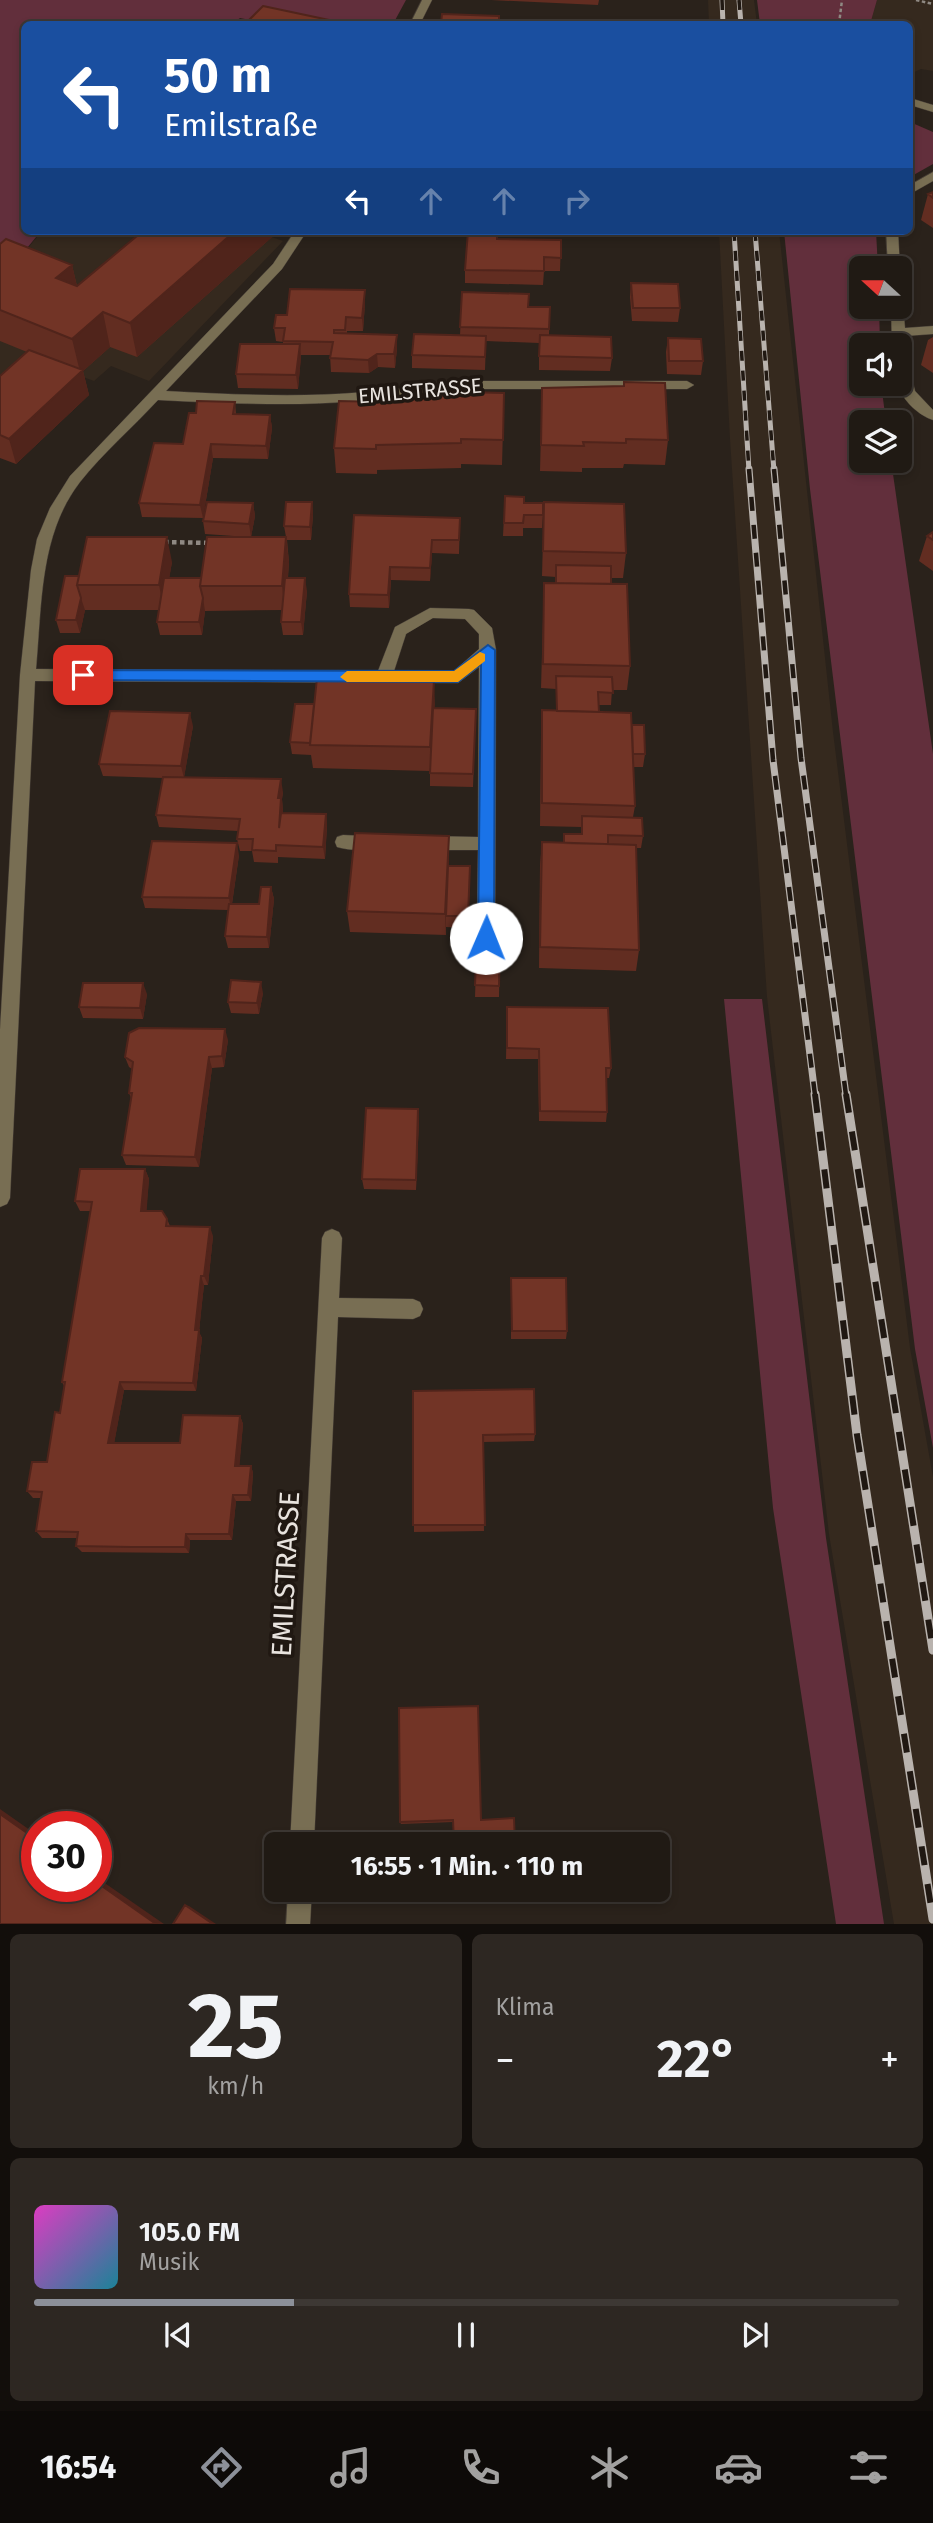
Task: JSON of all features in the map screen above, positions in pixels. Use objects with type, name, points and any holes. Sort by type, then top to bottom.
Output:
[{"type":"street","points":[[416,21],[427,0]]},
{"type":"street","points":[[913,102],[933,109]]},
{"type":"street","points":[[913,188],[933,176]]},
{"type":"street","points":[[0,1198],[28,675],[37,570],[44,539],[57,508],[75,479],[278,266],[298,235]]},
{"type":"street","points":[[892,235],[893,256]]},
{"type":"street","points":[[912,335],[933,330]]},
{"type":"street","name":"EMILSTRASSE","points":[[153,395],[281,401],[414,392],[443,385],[687,385]]},
{"type":"street","points":[[910,396],[933,416]]},
{"type":"street","points":[[384,677],[400,631],[430,612],[469,614],[487,632],[486,938]]},
{"type":"street","points":[[28,675],[458,677],[488,650]]},
{"type":"street","points":[[343,842],[487,844]]},
{"type":"street","name":"EMILSTRASSE","points":[[303,1832],[332,1238]]},
{"type":"street","points":[[328,1307],[413,1308]]},
{"type":"street","points":[[298,1924],[299,1902]]},
{"type":"path","points":[[839,21],[842,0]]},
{"type":"path","points":[[916,0],[933,4]]},
{"type":"path","points":[[153,541],[222,543]]},
{"type":"shaded area","points":[[0,0],[406,0],[395,21],[255,21],[240,18],[236,21],[21,21],[21,235],[38,235],[0,281]]},
{"type":"shaded area","points":[[708,0],[754,0],[757,21],[709,21]]},
{"type":"shaded area","points":[[757,0],[877,0],[871,21],[760,21]]},
{"type":"shaded area","points":[[877,0],[933,0],[933,71],[921,69],[913,73],[913,21],[871,21]]},
{"type":"shaded area","points":[[913,123],[933,132],[933,164],[913,175]]},
{"type":"shaded area","points":[[39,235],[266,235],[283,241],[149,381],[111,366],[94,381],[42,362],[0,400],[0,282]]},
{"type":"shaded area","points":[[719,235],[779,235],[833,732],[910,1348],[933,1477],[933,1924],[894,1924],[829,1534],[767,997]]},
{"type":"shaded area","points":[[784,235],[876,235],[877,256],[849,256],[849,319],[879,319],[880,333],[849,333],[849,396],[883,396],[884,410],[849,410],[849,473],[893,473],[933,754],[933,1448],[915,1349],[810,489]]},
{"type":"shaded area","points":[[724,999],[762,999],[826,1538],[884,1924],[836,1924],[773,1508]]},
{"type":"building","points":[[263,6],[334,21],[248,21]]},
{"type":"building","points":[[442,14],[499,16],[499,21],[441,21]]},
{"type":"building","points":[[138,235],[230,235],[130,323],[103,312],[72,339],[0,310],[0,244],[6,239],[72,265],[56,278],[77,286]]},
{"type":"building","points":[[468,235],[497,235],[497,239],[561,240],[561,258],[544,257],[544,271],[465,270]]},
{"type":"building","points":[[631,283],[678,284],[680,308],[633,308]]},
{"type":"building","points":[[290,289],[365,290],[362,318],[346,317],[345,330],[334,330],[334,333],[397,335],[394,354],[377,354],[368,360],[330,358],[333,342],[283,341],[285,328],[274,328],[276,315],[287,315]]},
{"type":"building","points":[[462,292],[529,294],[528,307],[550,307],[549,329],[460,327]]},
{"type":"building","points":[[414,334],[486,336],[485,357],[412,355]]},
{"type":"building","points":[[540,335],[611,337],[612,358],[539,356]]},
{"type":"building","points":[[668,338],[701,339],[703,361],[669,361]]},
{"type":"building","points":[[240,344],[300,344],[296,375],[236,374]]},
{"type":"building","points":[[29,350],[83,370],[9,439],[0,435],[0,376]]},
{"type":"building","points":[[624,382],[665,383],[668,440],[583,442],[584,446],[541,445],[542,388],[624,386]]},
{"type":"building","points":[[464,392],[504,393],[503,440],[461,439],[461,443],[376,445],[376,449],[334,448],[339,401],[381,402],[381,398],[422,399],[422,395],[463,396]]},
{"type":"building","points":[[197,401],[235,402],[233,414],[270,415],[266,446],[211,444],[200,505],[139,503],[154,443],[183,444],[189,413],[196,413]]},
{"type":"building","points":[[505,496],[524,497],[524,503],[543,503],[543,515],[524,515],[523,523],[504,523]]},
{"type":"building","points":[[207,502],[253,503],[249,524],[203,521]]},
{"type":"building","points":[[286,502],[312,502],[310,527],[284,526]]},
{"type":"building","points":[[544,502],[624,504],[626,553],[543,551]]},
{"type":"building","points":[[354,515],[460,518],[459,540],[432,540],[430,568],[390,567],[388,595],[349,594]]},
{"type":"building","points":[[87,537],[167,537],[159,585],[77,585]]},
{"type":"building","points":[[207,537],[286,537],[282,586],[200,586]]},
{"type":"building","points":[[556,565],[611,566],[611,584],[556,583]]},
{"type":"building","points":[[65,576],[79,576],[77,585],[81,598],[76,620],[56,620]]},
{"type":"building","points":[[164,578],[201,578],[203,598],[199,622],[157,622]]},
{"type":"building","points":[[285,578],[305,578],[301,622],[281,622]]},
{"type":"building","points":[[544,583],[627,584],[630,666],[543,664]]},
{"type":"building","points":[[556,676],[612,677],[613,693],[598,692],[599,712],[557,711]]},
{"type":"building","points":[[317,678],[434,680],[430,747],[310,745]]},
{"type":"building","points":[[295,704],[314,704],[310,743],[290,742]]},
{"type":"building","points":[[433,708],[476,709],[473,774],[430,773]]},
{"type":"building","points":[[542,710],[631,713],[635,806],[542,803]]},
{"type":"building","points":[[110,711],[190,713],[181,766],[99,764]]},
{"type":"building","points":[[632,725],[644,725],[645,754],[633,754]]},
{"type":"building","points":[[163,777],[281,779],[278,798],[281,798],[279,828],[281,813],[326,814],[323,847],[276,845],[276,851],[252,850],[253,839],[237,839],[240,819],[156,815]]},
{"type":"building","points":[[582,816],[642,818],[643,836],[608,835],[608,844],[564,843],[564,834],[582,834]]},
{"type":"building","points":[[355,833],[449,836],[445,914],[347,911]]},
{"type":"building","points":[[152,841],[237,843],[229,898],[142,897]]},
{"type":"building","points":[[542,842],[636,845],[639,950],[540,947]]},
{"type":"building","points":[[448,866],[470,866],[468,916],[446,916]]},
{"type":"building","points":[[261,887],[271,887],[267,937],[225,936],[229,904],[259,904]]},
{"type":"building","points":[[477,938],[500,938],[499,986],[475,985]]},
{"type":"building","points":[[231,980],[261,982],[257,1003],[228,1002]]},
{"type":"building","points":[[83,983],[143,983],[140,1008],[79,1007]]},
{"type":"building","points":[[507,1007],[608,1008],[611,1068],[606,1068],[607,1112],[540,1111],[539,1049],[507,1048]]},
{"type":"building","points":[[139,1028],[225,1029],[222,1056],[209,1057],[195,1157],[122,1155],[132,1093],[129,1093],[133,1062],[125,1057],[129,1033]]},
{"type":"building","points":[[366,1108],[418,1109],[416,1180],[362,1179]]},
{"type":"building","points":[[80,1169],[145,1169],[141,1211],[162,1211],[167,1219],[166,1226],[210,1227],[195,1330],[199,1330],[193,1383],[120,1382],[108,1443],[180,1443],[183,1415],[240,1416],[235,1466],[251,1466],[248,1495],[233,1495],[229,1534],[186,1534],[185,1547],[131,1547],[76,1546],[78,1532],[36,1531],[42,1492],[27,1491],[32,1462],[47,1462],[55,1412],[60,1413],[65,1382],[62,1382],[92,1202],[75,1201]]},
{"type":"building","points":[[511,1278],[566,1278],[567,1331],[512,1331]]},
{"type":"building","points":[[534,1389],[535,1434],[483,1435],[485,1525],[413,1525],[413,1391]]},
{"type":"building","points":[[478,1706],[481,1820],[514,1818],[515,1832],[454,1832],[453,1820],[400,1822],[399,1708]]},
{"type":"building","points":[[0,1814],[21,1829],[21,1902],[112,1902],[112,1893],[156,1924],[0,1924]]},
{"type":"building","points":[[185,1905],[213,1924],[173,1924]]},
{"type":"railway","points":[[722,0],[723,21]]},
{"type":"railway","points":[[739,0],[741,21]]},
{"type":"railway","points":[[734,235],[749,471]]},
{"type":"railway","points":[[755,235],[774,471]]},
{"type":"railway","points":[[749,469],[773,760],[815,1095]]},
{"type":"railway","points":[[774,469],[801,758],[846,1095]]},
{"type":"railway","points":[[815,1094],[857,1435],[933,1919]]},
{"type":"railway","points":[[846,1094],[933,1650]]},
{"type":"slow traffic","points":[[347,677],[458,677],[480,657]]},
{"type":"route","points":[[83,675],[458,677],[488,650],[486,938]]}]
